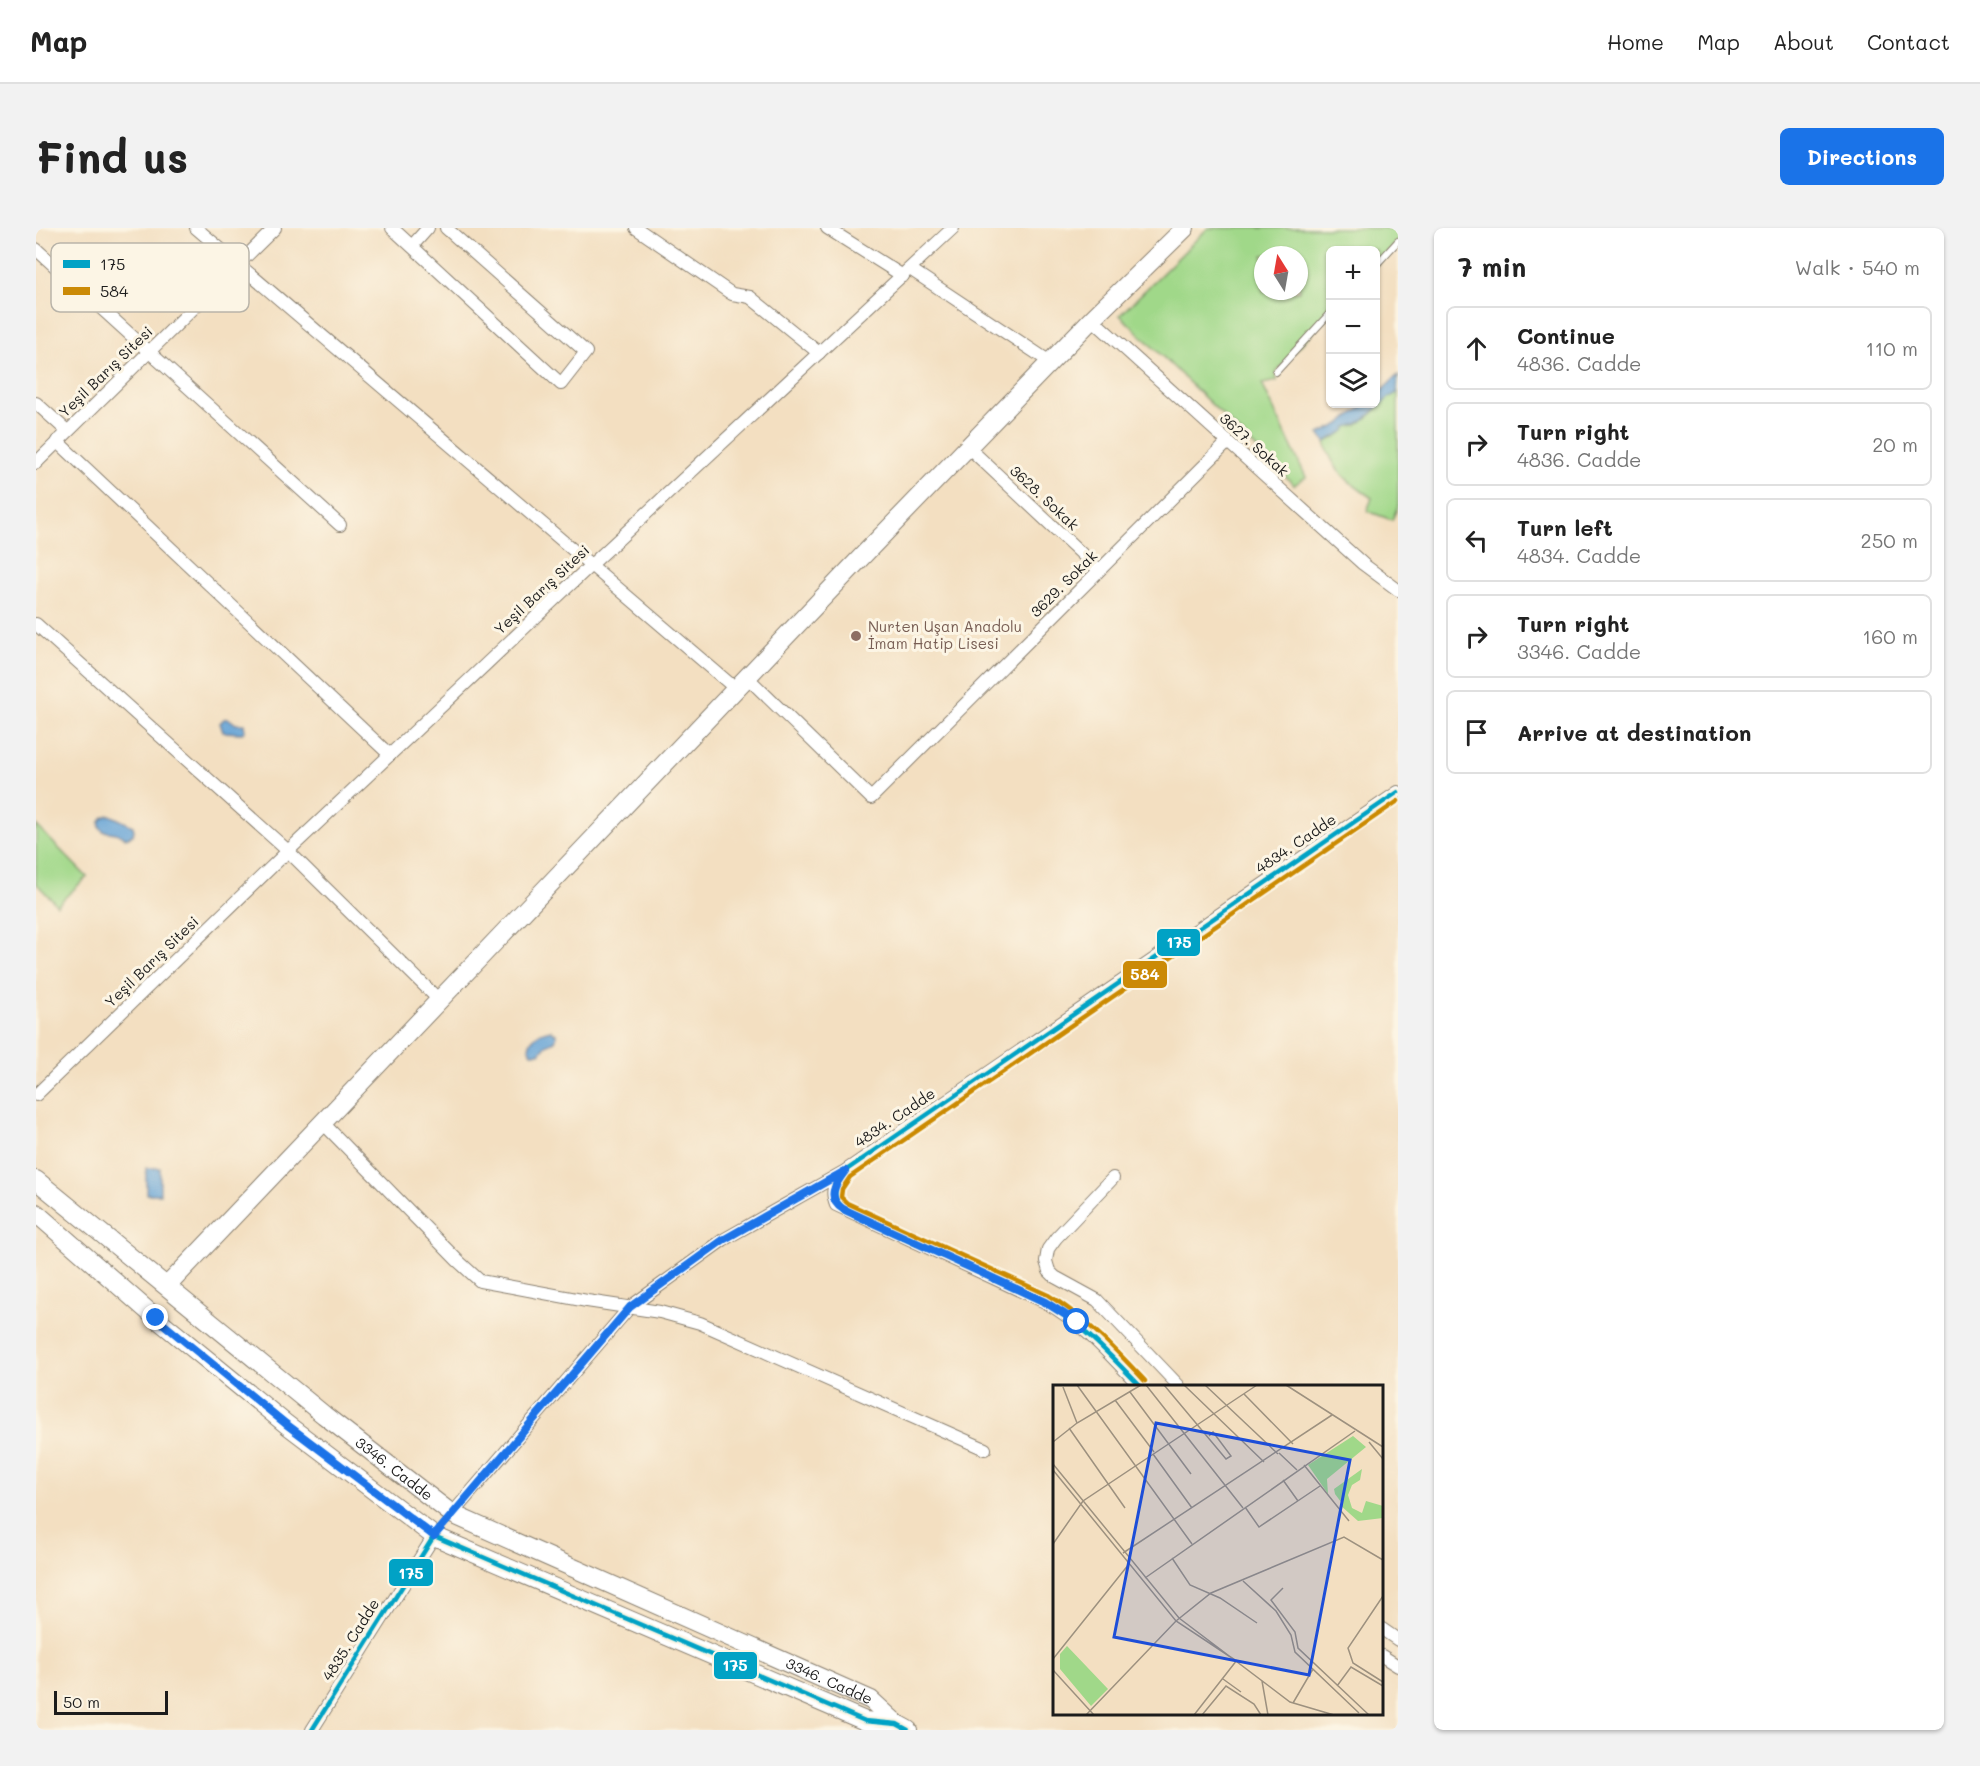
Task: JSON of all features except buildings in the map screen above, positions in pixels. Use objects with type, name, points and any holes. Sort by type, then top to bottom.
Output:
[{"type":"street","points":[[196,228],[214,243]]},
{"type":"street","name":"Yeşil Barış Sitesi","points":[[249,254],[275,228]]},
{"type":"street","points":[[392,228],[561,384],[586,352],[446,228]]},
{"type":"street","points":[[412,246],[428,228]]},
{"type":"street","points":[[636,228],[732,294],[750,297],[819,353]]},
{"type":"street","points":[[828,228],[1050,362]]},
{"type":"street","name":"Yeşil Barış Sitesi","points":[[36,1095],[288,851],[591,564],[953,228]]},
{"type":"street","points":[[167,1286],[968,447],[1092,319],[1185,228]]},
{"type":"street","points":[[36,249],[51,263]]},
{"type":"street","points":[[249,273],[591,564],[742,683]]},
{"type":"street","points":[[105,312],[340,525]]},
{"type":"street","name":"Yeşil Barış Sitesi","points":[[36,463],[189,312]]},
{"type":"street","name":"3627. Sokak","points":[[1092,319],[1364,564],[1398,590]]},
{"type":"street","points":[[36,403],[67,431]]},
{"type":"street","points":[[57,441],[390,755]]},
{"type":"street","name":"3629. Sokak","points":[[742,683],[871,798],[1228,442]]},
{"type":"street","name":"3628. Sokak","points":[[968,447],[1099,570]]},
{"type":"street","points":[[36,624],[288,851],[439,1000]]},
{"type":"street","name":"4834. Cadde","points":[[452,1514],[630,1307],[723,1240],[845,1171],[1398,792]]},
{"type":"street","points":[[322,1122],[480,1281],[660,1312],[700,1323],[985,1449]]},
{"type":"street","points":[[845,1171],[834,1185],[832,1195],[836,1205],[1045,1302],[1068,1315],[1097,1341],[1139,1385]]},
{"type":"street","points":[[1113,1178],[1048,1249],[1046,1261],[1049,1271],[1055,1277],[1097,1300],[1178,1385]]},
{"type":"street","name":"3346. Cadde","points":[[36,1180],[324,1415],[452,1514],[871,1700],[900,1728]]},
{"type":"street","name":"3346. Cadde","points":[[37,1217],[277,1416],[434,1536],[865,1721],[900,1728]]},
{"type":"street","points":[[434,1536],[452,1514]]},
{"type":"street","name":"4835. Cadde","points":[[312,1730],[434,1536]]},
{"type":"street","points":[[1383,1630],[1398,1640]]},
{"type":"street","points":[[1383,1657],[1398,1666]]},
{"type":"lane","points":[[1380,261],[1398,241]]},
{"type":"lane","points":[[1276,372],[1326,317]]},
{"type":"green space","points":[[1208,228],[1398,228],[1398,241],[1380,261],[1380,246],[1326,246],[1326,317],[1276,372],[1277,381],[1262,384],[1306,477],[1294,485],[1120,315]]},
{"type":"green space","points":[[1398,392],[1398,506],[1392,520],[1367,511],[1372,498],[1342,475],[1332,460],[1325,442],[1372,414],[1380,408],[1386,398]]},
{"type":"green space","points":[[36,825],[87,877],[57,905],[36,883]]},
{"type":"water","points":[[1398,375],[1397,393],[1380,406],[1380,392]]},
{"type":"water","points":[[1361,408],[1377,408],[1355,425],[1347,427],[1345,431],[1325,442],[1319,434],[1338,425]]},
{"type":"water","points":[[228,718],[236,724],[244,724],[245,731],[242,733],[223,732],[220,723]]},
{"type":"water","points":[[110,815],[133,826],[133,835],[126,838],[116,833],[103,831],[100,821]]},
{"type":"water","points":[[551,1030],[557,1035],[555,1041],[546,1045],[540,1053],[532,1053],[529,1048],[534,1038]]},
{"type":"water","points":[[146,1168],[160,1168],[160,1194],[146,1194]]},
{"type":"transit line","name":"175","points":[[1139,1385],[1107,1352],[1045,1302],[843,1209],[835,1200],[835,1186],[845,1171],[1398,792]]},
{"type":"transit line","name":"584","points":[[1145,1381],[1087,1324],[1048,1295],[847,1203],[841,1197],[842,1189],[850,1177],[1398,801]]},
{"type":"transit line","name":"175","points":[[312,1730],[434,1536],[865,1721],[897,1724],[908,1730]]},
{"type":"place","name":"Nurten Uşan Anadolu İmam Hatip Lisesi","points":[[856,636]]},
{"type":"route","points":[[156,1318],[286,1424],[434,1536],[630,1307],[723,1240],[845,1171],[834,1185],[832,1195],[836,1205],[1045,1302],[1077,1322]]}]
